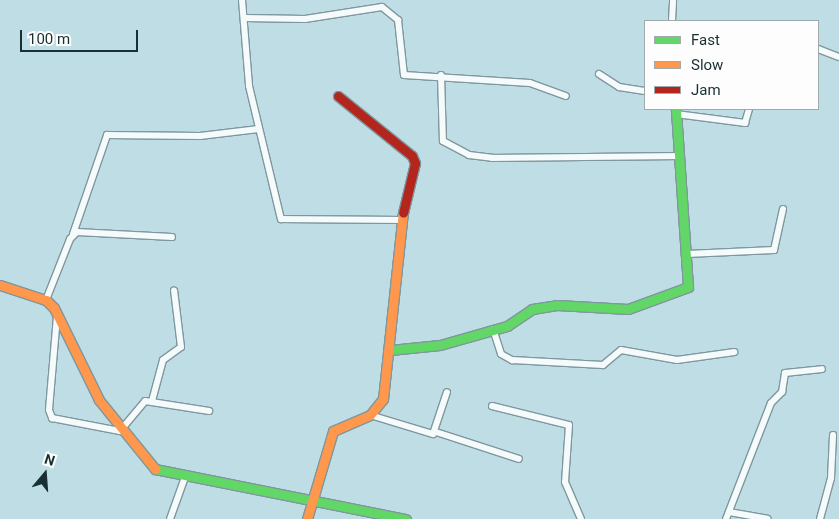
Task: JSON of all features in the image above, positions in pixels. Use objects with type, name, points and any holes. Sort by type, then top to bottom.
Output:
[{"type":"street","points":[[242,0],[246,18],[246,68],[258,129],[281,219],[401,220]]},
{"type":"street","points":[[672,20],[673,0]]},
{"type":"street","points":[[246,18],[304,20],[382,7],[398,20],[404,75],[441,75],[530,83],[566,96]]},
{"type":"street","points":[[819,49],[839,58]]},
{"type":"street","points":[[599,74],[619,87],[644,91]]},
{"type":"street","points":[[441,75],[443,141],[469,154],[492,158],[678,156]]},
{"type":"street","points":[[307,519],[333,431],[370,415],[383,399],[390,350],[392,288],[400,268],[401,220],[414,159],[338,96]]},
{"type":"street","points":[[390,350],[440,345],[515,323],[528,310],[553,306],[603,311],[636,308],[688,287],[676,111],[742,123],[747,121],[748,110]]},
{"type":"street","points":[[46,300],[74,234],[104,136],[200,136],[258,129]]},
{"type":"street","points":[[687,254],[774,250],[783,208]]},
{"type":"street","points":[[74,234],[172,237]]},
{"type":"street","points":[[0,285],[46,300],[57,314],[91,386],[120,431],[150,468],[185,477],[406,519]]},
{"type":"street","points":[[152,401],[162,360],[182,347],[174,290]]},
{"type":"street","points":[[57,314],[50,416],[120,431]]},
{"type":"street","points":[[493,329],[501,354],[512,360],[603,366],[621,350],[677,360],[734,352]]},
{"type":"street","points":[[726,519],[771,403],[782,392],[785,373],[822,369]]},
{"type":"street","points":[[436,432],[447,392]]},
{"type":"street","points":[[120,431],[139,404],[152,401],[209,411]]},
{"type":"street","points":[[492,406],[569,425],[565,482],[581,519]]},
{"type":"street","points":[[370,415],[436,432],[519,459]]},
{"type":"street","points":[[820,519],[831,478],[833,435]]},
{"type":"street","points":[[170,519],[185,477]]},
{"type":"street","points":[[729,512],[767,519]]},
{"type":"traffic: fast","points":[[390,350],[440,345],[507,326],[532,309],[557,305],[628,309],[688,287],[676,110]]},
{"type":"traffic: fast","points":[[155,469],[406,519]]},
{"type":"traffic: slow","points":[[307,519],[333,431],[370,415],[383,399],[403,213]]},
{"type":"traffic: slow","points":[[0,285],[46,300],[54,308],[99,400],[155,469]]},
{"type":"traffic: jam","points":[[338,96],[412,156],[415,163],[403,213]]}]
